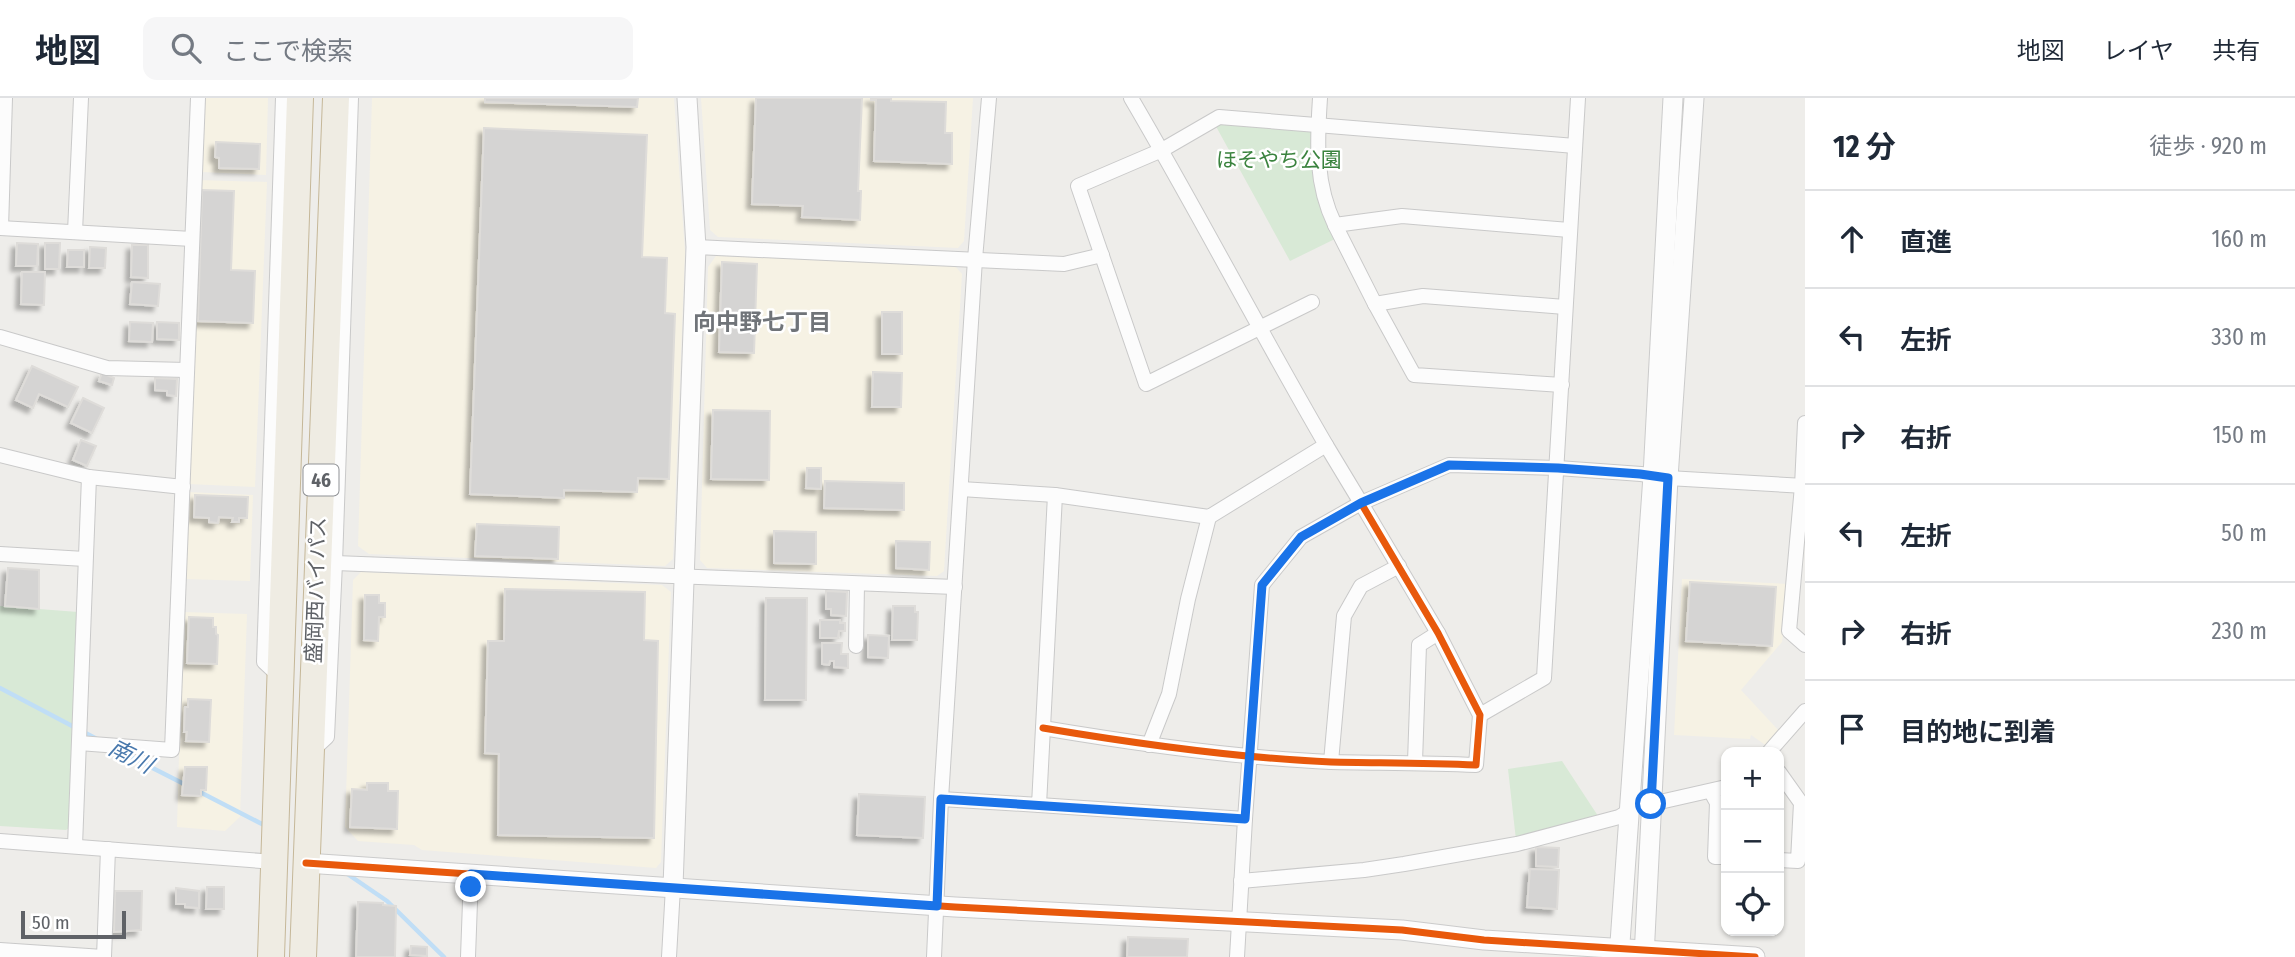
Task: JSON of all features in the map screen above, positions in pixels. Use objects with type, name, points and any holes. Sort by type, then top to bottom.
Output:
[{"type":"highway","name":"盛岡西バイパス","points":[[271,957],[300,98]]},
{"type":"highway","name":"盛岡西バイパス","points":[[303,957],[314,863],[310,752],[336,98]]},
{"type":"street","points":[[5,98],[1,228],[192,239]]},
{"type":"street","points":[[75,232],[80,98]]},
{"type":"street","points":[[79,743],[172,750],[198,98]]},
{"type":"street","points":[[279,676],[264,662],[283,98]]},
{"type":"street","points":[[310,752],[327,737],[351,98]]},
{"type":"street","points":[[668,957],[673,887],[696,247],[687,98]]},
{"type":"street","points":[[933,957],[975,259],[989,98]]},
{"type":"street","points":[[1043,728],[1149,745],[1251,756],[1331,762],[1476,765],[1480,715],[1437,632],[1325,445],[1131,98]]},
{"type":"street","points":[[1320,98],[1318,172],[1325,205],[1414,375],[1562,385]]},
{"type":"street","points":[[1480,715],[1544,678],[1578,98]]},
{"type":"street","points":[[1644,954],[1672,98]]},
{"type":"street","points":[[1619,953],[1629,811],[1694,98]]},
{"type":"street","points":[[1311,302],[1146,384],[1078,186],[1161,150],[1219,117],[1575,146]]},
{"type":"street","points":[[1335,225],[1402,216],[1569,230]]},
{"type":"street","points":[[696,247],[1064,264],[1102,255]]},
{"type":"street","points":[[1375,303],[1423,296],[1565,307]]},
{"type":"street","points":[[0,337],[107,368],[186,370]]},
{"type":"street","points":[[1805,423],[1803,486],[1789,631],[1805,645]]},
{"type":"street","points":[[961,489],[1055,495],[1209,517],[1325,445]]},
{"type":"street","points":[[0,455],[89,477],[183,487]]},
{"type":"street","points":[[1237,957],[1262,585],[1301,537],[1361,503],[1449,465],[1558,468],[1803,486]]},
{"type":"street","points":[[75,846],[89,477]]},
{"type":"street","points":[[1039,805],[1055,495]]},
{"type":"street","points":[[1149,745],[1169,694],[1188,599],[1209,517]]},
{"type":"street","points":[[0,555],[85,559]]},
{"type":"street","points":[[335,563],[955,587]]},
{"type":"street","points":[[1331,762],[1344,616],[1361,586],[1399,566]]},
{"type":"street","points":[[856,646],[857,584]]},
{"type":"street","points":[[1415,762],[1419,645],[1437,632]]},
{"type":"street","points":[[1773,747],[1805,711]]},
{"type":"street","points":[[1784,779],[1801,803],[1803,819],[1798,861],[1784,860]]},
{"type":"street","points":[[1651,804],[1721,789]]},
{"type":"street","points":[[1711,792],[1717,803],[1715,857],[1721,857]]},
{"type":"street","points":[[941,799],[1245,819]]},
{"type":"street","points":[[1241,881],[1364,870],[1492,848],[1619,817],[1629,811]]},
{"type":"street","points":[[0,841],[275,862]]},
{"type":"street","points":[[0,950],[104,957],[108,849]]},
{"type":"street","points":[[314,863],[937,906],[1402,930],[1619,953],[1755,957]]},
{"type":"street","points":[[468,957],[471,874]]},
{"type":"shaded area","points":[[204,98],[268,98],[266,175],[202,172]]},
{"type":"shaded area","points":[[372,98],[674,98],[685,252],[673,559],[665,566],[369,554],[358,546]]},
{"type":"shaded area","points":[[701,98],[973,98],[964,241],[958,248],[718,237],[710,230]]},
{"type":"shaded area","points":[[198,180],[267,182],[255,487],[188,484]]},
{"type":"shaded area","points":[[716,256],[954,265],[962,274],[944,571],[937,576],[707,568],[700,560],[708,267]]},
{"type":"shaded area","points":[[187,492],[253,495],[250,581],[184,579]]},
{"type":"shaded area","points":[[361,572],[662,585],[671,592],[661,862],[656,868],[422,850],[414,845],[358,841],[345,827],[353,580]]},
{"type":"shaded area","points":[[1682,579],[1789,584],[1782,642],[1741,690],[1779,731],[1767,746],[1751,735],[1750,739],[1674,735]]},
{"type":"shaded area","points":[[183,612],[247,614],[240,817],[225,831],[177,827]]},
{"type":"green space","name":"ほそやち公園","points":[[1213,121],[1318,125],[1317,137],[1341,236],[1290,261]]},
{"type":"green space","points":[[0,606],[78,612],[70,827],[66,830],[0,826]]},
{"type":"green space","points":[[1562,761],[1600,819],[1516,840],[1508,769]]},
{"type":"building","points":[[485,98],[638,98],[637,107],[485,102]]},
{"type":"building","points":[[756,98],[862,98],[858,191],[861,191],[860,220],[802,217],[803,206],[752,204]]},
{"type":"building","points":[[871,98],[946,102],[945,133],[952,133],[952,164],[874,161],[876,100]]},
{"type":"building","points":[[484,128],[647,135],[642,257],[667,258],[665,313],[675,314],[669,479],[638,478],[637,492],[564,490],[564,498],[470,494]]},
{"type":"building","points":[[216,142],[260,144],[259,169],[219,168],[219,158],[215,157]]},
{"type":"building","points":[[202,190],[234,191],[231,270],[255,271],[253,323],[198,321]]},
{"type":"building","points":[[17,243],[38,244],[37,266],[16,266]]},
{"type":"building","points":[[45,243],[60,243],[59,269],[45,269]]},
{"type":"building","points":[[132,245],[148,245],[148,278],[131,277]]},
{"type":"building","points":[[90,247],[106,248],[105,268],[89,268]]},
{"type":"building","points":[[68,250],[84,250],[84,267],[67,267]]},
{"type":"building","points":[[722,262],[757,264],[754,353],[719,352]]},
{"type":"building","points":[[22,272],[45,272],[44,305],[21,304]]},
{"type":"building","points":[[132,282],[160,284],[158,306],[130,304]]},
{"type":"building","points":[[882,312],[902,312],[902,354],[882,354]]},
{"type":"building","points":[[130,322],[153,323],[152,342],[129,341]]},
{"type":"building","points":[[157,322],[179,323],[179,340],[157,339]]},
{"type":"building","points":[[32,366],[78,387],[68,407],[39,394],[33,408],[16,400]]},
{"type":"building","points":[[873,372],[902,373],[901,407],[872,407]]},
{"type":"building","points":[[102,373],[114,378],[112,385],[99,381]]},
{"type":"building","points":[[155,378],[177,379],[176,396],[167,395],[167,391],[155,390]]},
{"type":"building","points":[[83,398],[104,408],[92,433],[71,423]]},
{"type":"building","points":[[713,410],[770,411],[769,480],[711,479]]},
{"type":"building","points":[[81,440],[96,446],[87,466],[73,460]]},
{"type":"building","points":[[807,468],[821,468],[821,489],[806,488]]},
{"type":"building","points":[[825,481],[904,483],[904,510],[824,508]]},
{"type":"building","points":[[195,495],[248,497],[247,518],[232,522],[233,518],[219,517],[218,523],[209,522],[209,518],[194,517]]},
{"type":"building","points":[[477,524],[559,527],[558,559],[475,556]]},
{"type":"building","points":[[774,531],[816,532],[816,564],[774,563]]},
{"type":"building","points":[[896,541],[930,542],[929,570],[896,568]]},
{"type":"building","points":[[8,568],[39,570],[39,609],[5,606]]},
{"type":"building","points":[[1690,582],[1776,587],[1772,646],[1686,641]]},
{"type":"building","points":[[505,589],[645,592],[644,640],[658,641],[654,838],[498,835],[499,754],[485,753],[488,641],[504,641]]},
{"type":"building","points":[[826,591],[847,592],[846,616],[831,615],[831,609],[826,609]]},
{"type":"building","points":[[365,595],[379,595],[379,603],[385,603],[385,617],[379,617],[378,641],[364,640]]},
{"type":"building","points":[[766,598],[807,598],[806,700],[765,700]]},
{"type":"building","points":[[893,606],[915,606],[915,612],[918,612],[917,640],[892,640]]},
{"type":"building","points":[[189,617],[213,618],[213,627],[216,627],[218,635],[217,664],[187,663]]},
{"type":"building","points":[[820,620],[840,620],[840,623],[845,623],[845,631],[839,631],[838,638],[820,638]]},
{"type":"building","points":[[868,635],[889,636],[888,658],[868,657]]},
{"type":"building","points":[[822,643],[842,643],[841,654],[848,654],[848,668],[834,667],[834,661],[830,661],[829,665],[822,664]]},
{"type":"building","points":[[188,699],[211,700],[209,742],[186,741],[185,707],[188,707]]},
{"type":"building","points":[[185,767],[207,767],[206,790],[201,790],[201,796],[182,795]]},
{"type":"building","points":[[367,783],[388,783],[388,791],[398,791],[397,829],[350,827],[352,789],[367,790]]},
{"type":"building","points":[[859,794],[925,797],[923,838],[857,835]]},
{"type":"building","points":[[1536,847],[1559,848],[1558,867],[1536,866]]},
{"type":"building","points":[[1530,869],[1559,870],[1557,909],[1527,907]]},
{"type":"building","points":[[207,887],[224,887],[224,909],[206,909]]},
{"type":"building","points":[[176,888],[199,891],[199,908],[176,904]]},
{"type":"building","points":[[115,891],[142,891],[141,930],[114,932]]},
{"type":"building","points":[[358,902],[396,906],[395,957],[356,957]]},
{"type":"building","points":[[1128,937],[1188,939],[1187,957],[1127,957]]},
{"type":"building","points":[[411,946],[427,947],[427,956],[410,955]]},
{"type":"waterway","name":"南川","points":[[0,688],[95,738]]},
{"type":"waterway","name":"南川","points":[[121,752],[188,786]]},
{"type":"waterway","name":"南川","points":[[196,790],[262,824]]},
{"type":"waterway","name":"南川","points":[[346,873],[387,901],[444,957]]},
{"type":"cycle path","points":[[1043,728],[1223,754],[1259,757],[1331,762],[1476,765],[1480,715],[1438,633],[1361,503],[1301,537],[1262,585],[1245,819]]},
{"type":"cycle path","points":[[306,863],[955,907],[1402,930],[1484,940],[1755,957]]},
{"type":"district","name":"向中野七丁目","points":[[762,322]]},
{"type":"route","points":[[471,887],[471,874],[937,906],[941,799],[1245,819],[1262,585],[1301,537],[1361,503],[1449,465],[1558,468],[1668,478],[1651,804]]}]
